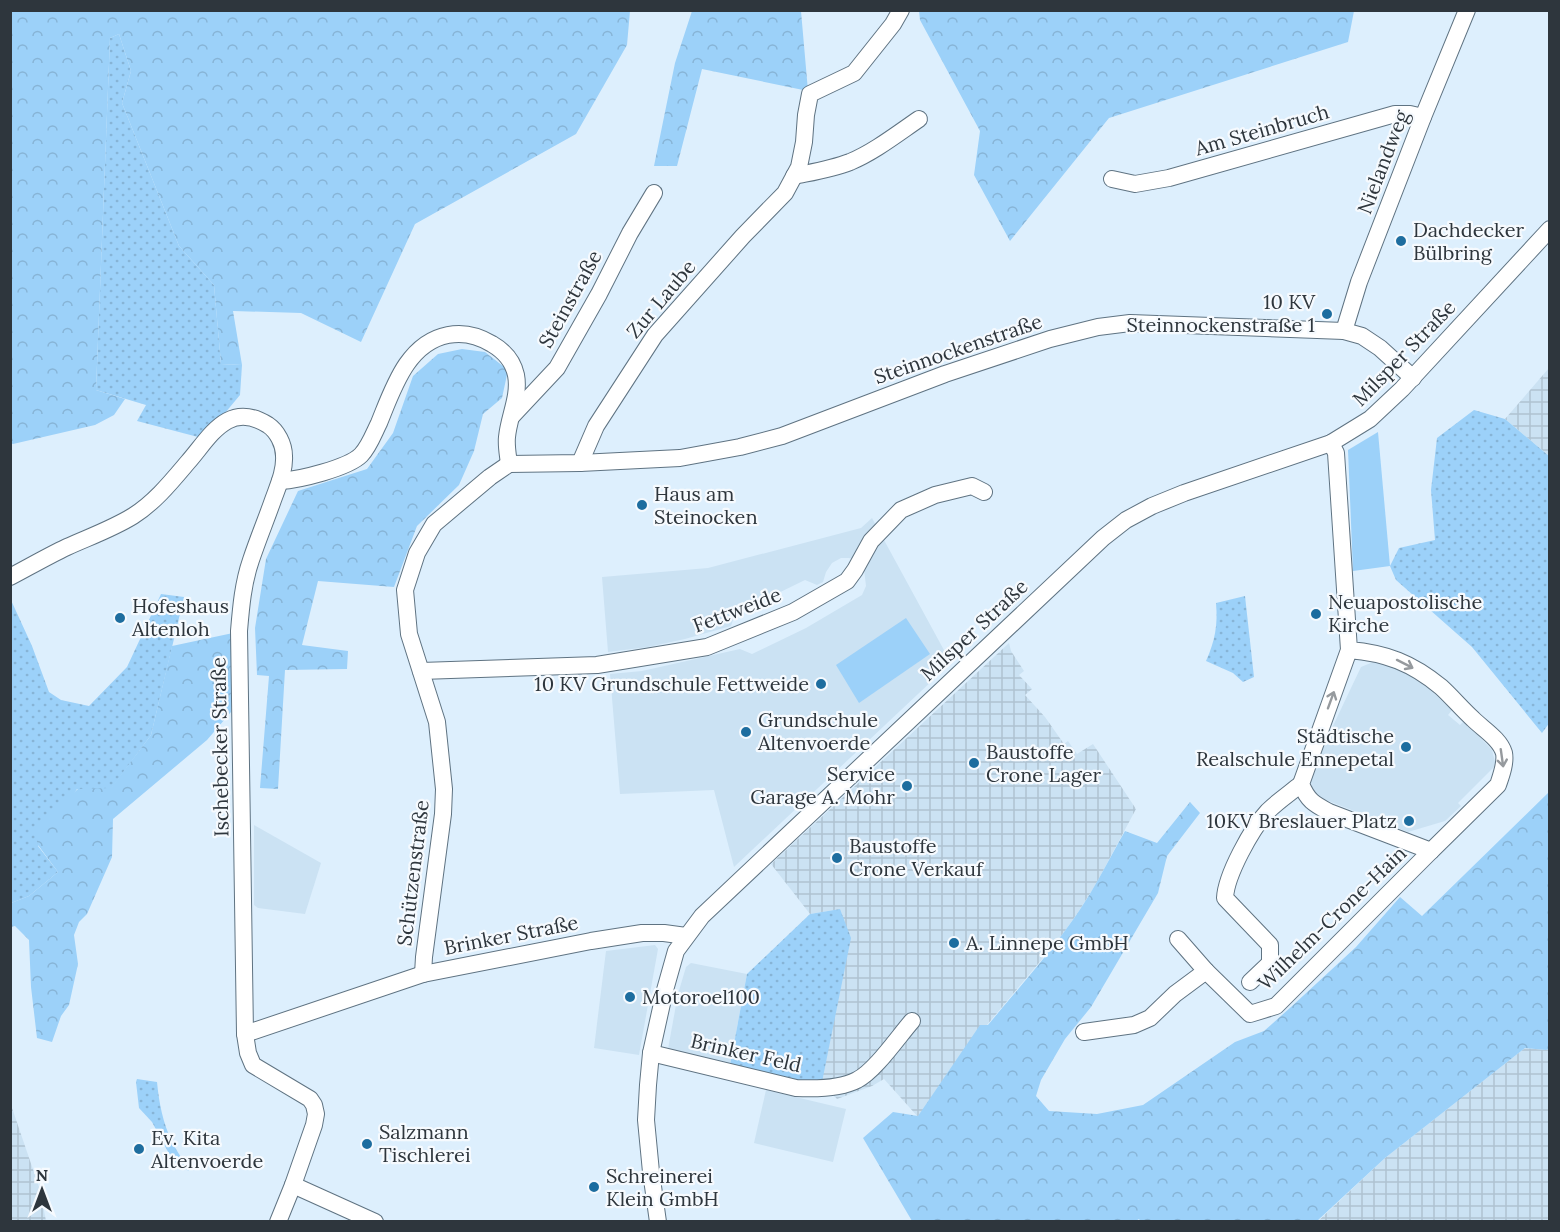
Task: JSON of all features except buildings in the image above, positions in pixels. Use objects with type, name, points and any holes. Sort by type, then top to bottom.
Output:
[{"type":"street","name":"Zur Laube","points":[[580,463],[596,426],[655,335],[743,236],[785,193],[799,166],[810,94],[854,73],[893,24],[901,10]]},
{"type":"street","name":"Nielandweg","points":[[1344,331],[1359,282],[1422,117],[1467,10]]},
{"type":"street","name":"Am Steinbruch","points":[[1112,179],[1135,184],[1168,178],[1395,114],[1422,117]]},
{"type":"street","points":[[794,176],[850,162],[919,119]]},
{"type":"street","name":"Steinstraße","points":[[511,417],[556,368],[654,192]]},
{"type":"street","name":"Milsper Straße","points":[[658,1221],[646,1120],[651,1053],[676,951],[702,916],[1103,538],[1126,520],[1152,506],[1331,443],[1370,419],[1413,378],[1550,229]]},
{"type":"street","name":"Steinnockenstraße","points":[[509,464],[680,458],[740,447],[782,436],[945,375],[1050,339],[1098,327],[1130,324],[1344,331],[1362,336],[1380,348],[1413,378]]},
{"type":"street","points":[[280,481],[292,481],[341,467],[361,455],[373,437],[393,388],[408,360],[422,346],[440,337],[453,334],[471,335],[499,348],[509,357],[516,373],[518,388],[506,448],[509,464]]},
{"type":"street","name":"Ischebecker Straße","points":[[10,577],[132,516],[162,493],[211,433],[225,422],[243,417],[255,418],[273,429],[282,444],[285,454],[284,465],[250,562],[239,631],[245,1034],[248,1053],[253,1065],[310,1098],[314,1105],[314,1125],[293,1185]]},
{"type":"street","points":[[1251,982],[1270,963],[1270,945],[1225,898],[1226,887],[1257,825],[1269,810],[1301,784],[1349,650],[1336,453],[1331,443]]},
{"type":"street","name":"Schützenstraße","points":[[423,974],[443,814],[444,789],[437,722],[409,634],[405,590],[417,553],[434,524],[509,464]]},
{"type":"street","name":"Fettweide","points":[[421,671],[597,665],[707,647],[793,612],[847,581],[871,541],[901,510],[935,495],[972,486],[984,492]]},
{"type":"street","points":[[1301,784],[1306,796],[1314,804],[1329,812],[1431,851],[1498,785],[1503,770],[1504,754],[1496,741],[1442,688],[1421,672],[1396,659],[1371,652],[1349,650]]},
{"type":"street","name":"Wilhelm-Crone-Hain","points":[[1178,939],[1206,971],[1250,1014],[1276,1006],[1431,851]]},
{"type":"street","name":"Brinker Straße","points":[[245,1034],[423,974],[530,952],[642,933],[686,936]]},
{"type":"street","points":[[1084,1032],[1134,1025],[1150,1018],[1175,994],[1206,971]]},
{"type":"street","name":"Brinker Feld","points":[[651,1053],[796,1088],[829,1087],[859,1079],[873,1068],[912,1021]]},
{"type":"street","points":[[278,1221],[293,1185],[375,1221]]},
{"type":"shaded area","points":[[1549,368],[1549,456],[1505,419]]},
{"type":"shaded area","name":"Grundschule Altenvoerde","points":[[872,518],[951,663],[734,867],[714,790],[620,794],[610,674],[642,671],[740,649],[752,654],[806,628],[862,595],[866,586],[864,569],[858,561],[841,558],[832,563],[823,582],[817,585],[805,580],[735,614],[731,626],[648,647],[608,652],[602,577],[708,568],[861,528]]},
{"type":"shaded area","points":[[1009,643],[1011,651],[1024,671],[1019,675],[1032,689],[1025,695],[1045,717],[1064,744],[1068,741],[1077,754],[1093,744],[1136,809],[1096,884],[1077,914],[987,1025],[980,1026],[918,1117],[884,1079],[837,1099],[822,1082],[840,909],[810,914],[771,864]]},
{"type":"shaded area","name":"Städtische Realschule Ennepetal","points":[[1373,662],[1382,662],[1400,670],[1428,688],[1452,710],[1448,715],[1460,725],[1464,721],[1492,750],[1494,767],[1458,803],[1461,806],[1445,821],[1408,832],[1326,800],[1313,791],[1310,778],[1313,768],[1361,667]]},
{"type":"shaded area","points":[[254,825],[321,863],[305,914],[258,908],[254,905]]},
{"type":"shaded area","points":[[655,945],[658,949],[639,1055],[594,1048],[606,951]]},
{"type":"shaded area","points":[[691,963],[747,974],[730,1065],[668,1049],[678,994],[686,967]]},
{"type":"shaded area","points":[[1525,1048],[1549,1049],[1549,1221],[1317,1222],[1385,1158]]},
{"type":"shaded area","points":[[766,1090],[846,1109],[833,1162],[754,1143]]},
{"type":"shaded area","points":[[10,1102],[40,1190],[46,1221],[11,1221]]},
{"type":"green space","points":[[11,10],[630,11],[627,45],[576,134],[415,224],[361,342],[301,313],[233,311],[242,365],[221,364],[214,285],[179,246],[122,103],[131,71],[119,34],[110,38],[96,390],[125,399],[114,415],[95,425],[13,444],[10,443]]},
{"type":"green space","points":[[919,10],[1354,11],[1348,42],[1109,118],[1010,241],[974,175],[980,131],[920,20]]},
{"type":"green space","points":[[692,11],[801,11],[808,91],[702,69],[677,166],[654,166],[675,63]]},
{"type":"green space","points":[[119,34],[131,71],[122,103],[179,246],[214,285],[221,364],[242,365],[240,395],[225,413],[198,437],[137,421],[146,405],[96,390],[110,38]]},
{"type":"green space","points":[[462,349],[485,352],[508,370],[502,398],[483,414],[474,451],[459,485],[417,526],[394,587],[318,581],[302,645],[348,651],[347,669],[285,670],[278,789],[260,788],[269,676],[257,675],[255,628],[266,559],[298,491],[367,469],[393,433],[413,376],[438,354]]},
{"type":"green space","points":[[1474,410],[1505,419],[1549,456],[1550,722],[1542,733],[1472,647],[1396,580],[1390,566],[1399,548],[1435,540],[1431,490],[1437,438]]},
{"type":"green space","points":[[1378,432],[1390,566],[1353,571],[1348,450]]},
{"type":"green space","points":[[161,594],[184,597],[151,735],[111,789],[77,789],[38,846],[58,872],[29,896],[11,903],[10,598],[32,646],[49,692],[61,700],[89,706],[127,667]]},
{"type":"green space","points":[[1245,596],[1254,677],[1243,682],[1233,673],[1206,661],[1215,633],[1216,603]]},
{"type":"green space","points":[[906,618],[930,654],[859,703],[836,665]]},
{"type":"green space","points":[[233,633],[231,712],[207,740],[113,819],[112,857],[87,914],[79,922],[74,935],[78,964],[69,1005],[61,1016],[52,1042],[37,1038],[31,987],[29,940],[15,926],[11,927],[11,903],[29,896],[58,872],[38,845],[33,828],[78,789],[111,788],[151,735],[172,646]]},
{"type":"green space","points":[[1549,792],[1549,1049],[1525,1048],[1385,1158],[1317,1221],[1141,1222],[1139,1219],[1134,1222],[912,1221],[863,1138],[893,1112],[918,1116],[980,1025],[988,1025],[1067,928],[1090,894],[1125,831],[1157,843],[1190,802],[1200,813],[1167,856],[1158,893],[1091,1007],[1065,1039],[1041,1080],[1036,1096],[1049,1111],[1097,1114],[1143,1105],[1235,1042],[1264,1031],[1356,947],[1400,897],[1422,916]]},
{"type":"green space","points":[[840,909],[851,938],[822,1082],[791,1083],[730,1065],[747,974],[810,914]]},
{"type":"green space","points":[[137,1079],[157,1082],[166,1128],[189,1171],[176,1164],[152,1122],[139,1108]]},
{"type":"place","name":"Dachdecker Bülbring","points":[[1401,241]]},
{"type":"place","name":"10 KV Steinnockenstraße 1","points":[[1327,314]]},
{"type":"place","name":"Haus am Steinocken","points":[[642,505]]},
{"type":"place","name":"Neuapostolische Kirche","points":[[1316,614]]},
{"type":"place","name":"Hofeshaus Altenloh","points":[[120,618]]},
{"type":"place","name":"10 KV Grundschule Fettweide","points":[[821,684]]},
{"type":"place","name":"Grundschule Altenvoerde","points":[[746,732]]},
{"type":"place","name":"Städtische Realschule Ennepetal","points":[[1406,747]]},
{"type":"place","name":"Baustoffe Crone Lager","points":[[974,763]]},
{"type":"place","name":"Service Garage A. Mohr","points":[[907,786]]},
{"type":"place","name":"10KV Breslauer Platz","points":[[1409,821]]},
{"type":"place","name":"Baustoffe Crone Verkauf","points":[[837,858]]},
{"type":"place","name":"A. Linnepe GmbH","points":[[954,943]]},
{"type":"place","name":"Motoroel100","points":[[630,997]]},
{"type":"place","name":"Salzmann Tischlerei","points":[[367,1144]]},
{"type":"place","name":"Ev. Kita Altenvoerde","points":[[139,1149]]},
{"type":"place","name":"Schreinerei Klein GmbH","points":[[594,1187]]}]
